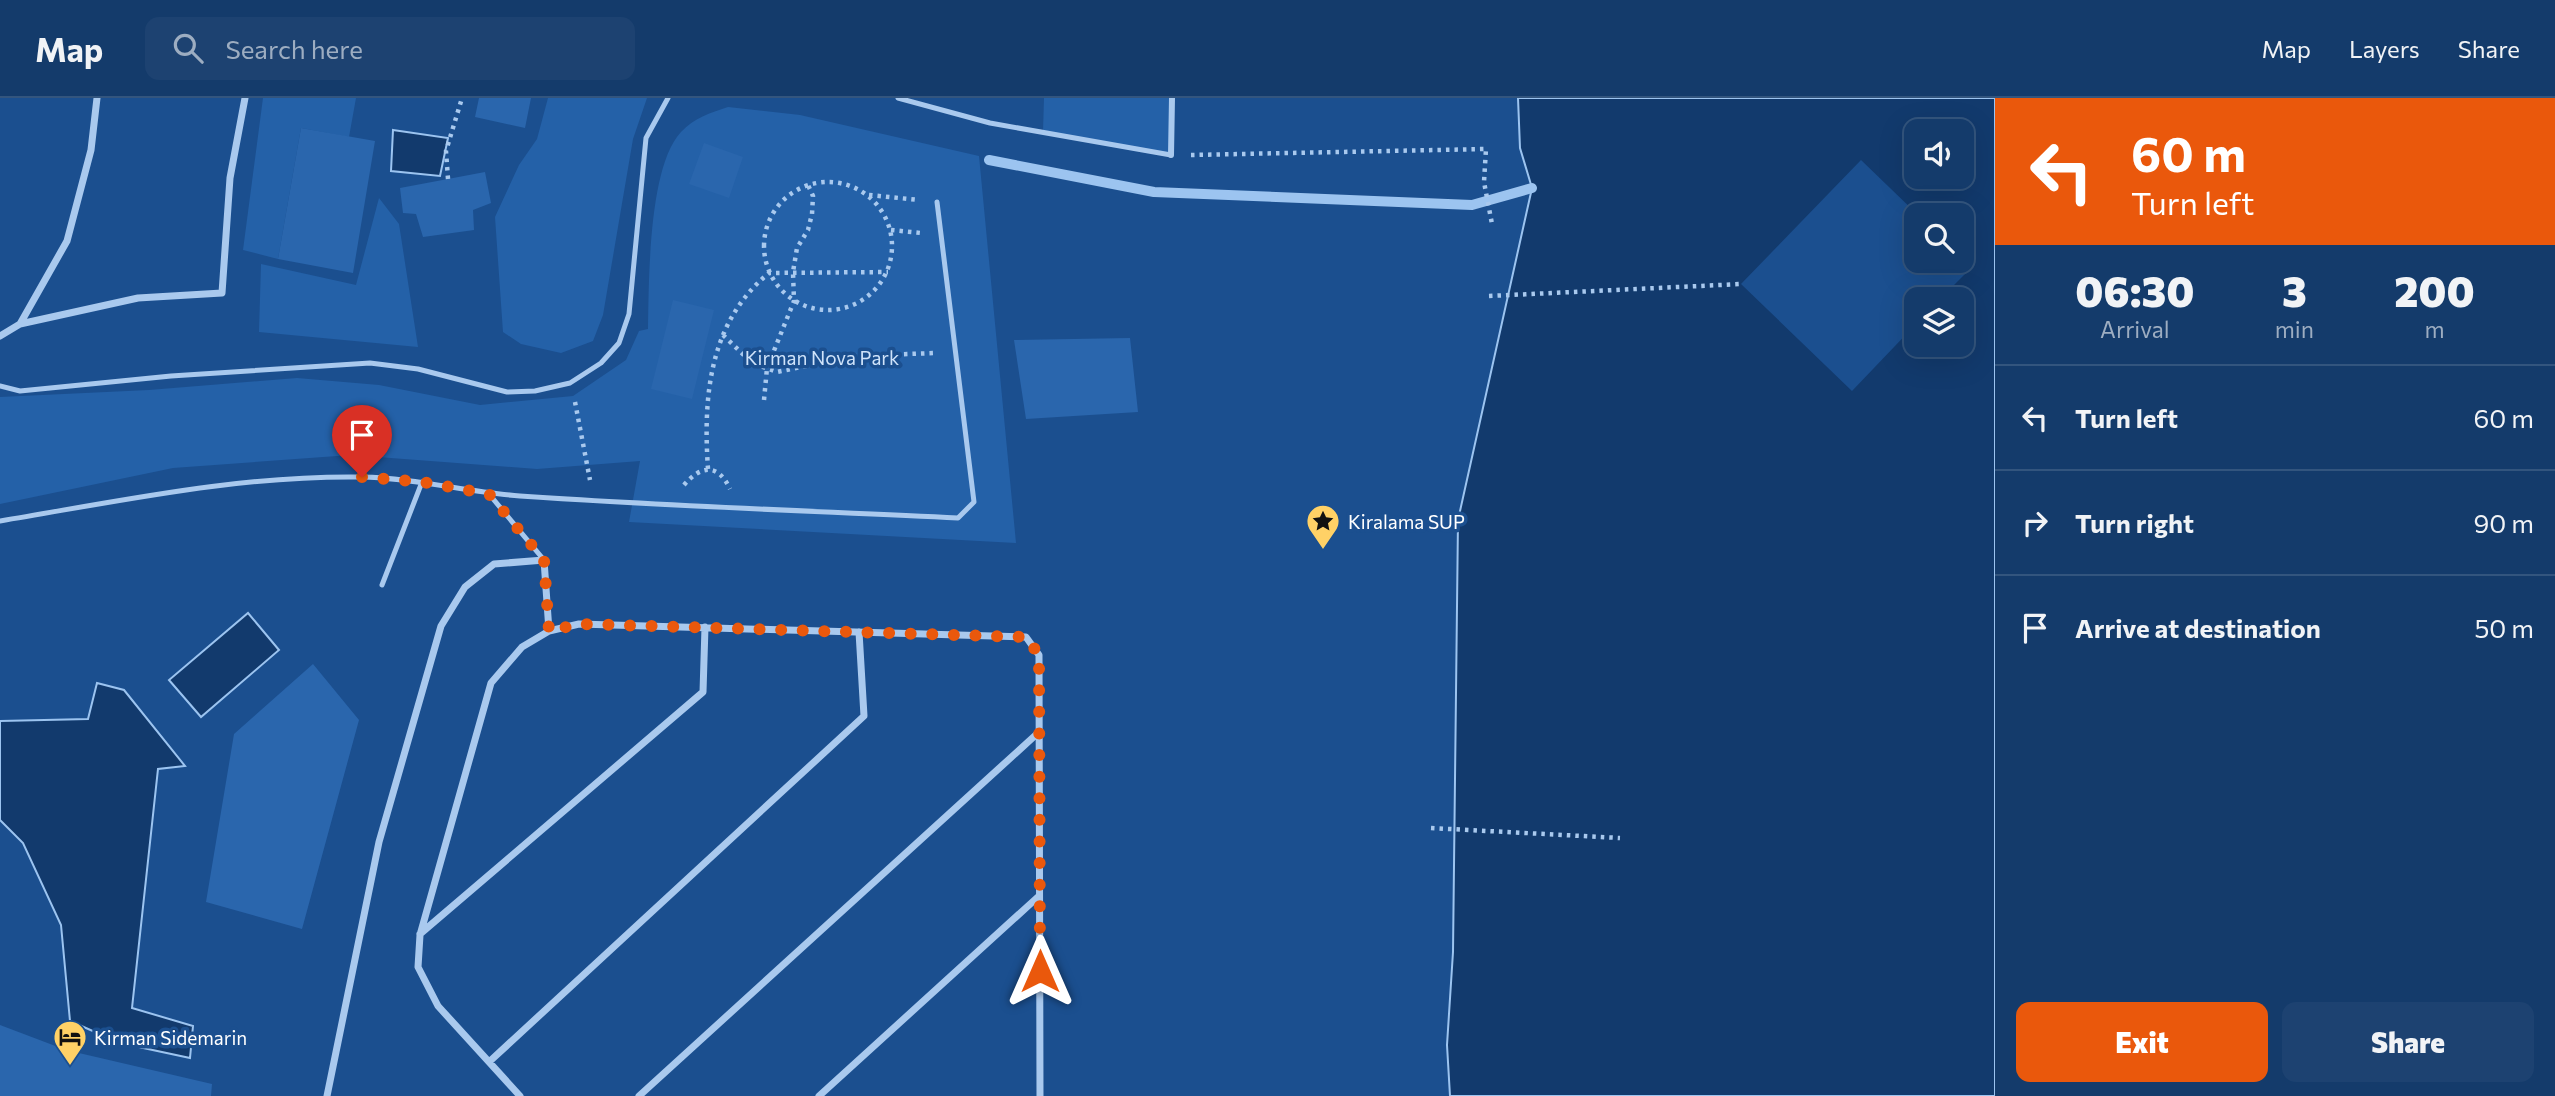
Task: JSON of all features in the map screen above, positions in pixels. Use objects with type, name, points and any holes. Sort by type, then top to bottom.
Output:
[{"type":"street","points":[[20,324],[67,241],[91,150],[97,98]]},
{"type":"street","points":[[0,336],[20,324],[138,298],[222,293],[230,178],[245,98]]},
{"type":"street","points":[[1171,155],[1172,98]]},
{"type":"street","points":[[327,1096],[379,842],[441,626],[465,587],[494,564],[544,560],[549,631]]},
{"type":"street","points":[[520,1096],[438,1006],[418,967],[420,935],[491,683],[522,647],[549,631],[579,624],[1026,637],[1039,655],[1040,1096]]},
{"type":"street","points":[[420,935],[703,692],[705,627]]},
{"type":"street","points":[[489,1062],[864,716],[859,632]]},
{"type":"street","points":[[639,1096],[1039,732]]},
{"type":"street","points":[[819,1096],[1039,896]]},
{"type":"lane","points":[[0,386],[20,391],[171,376],[370,363],[418,369],[507,392],[535,391],[570,383],[601,363],[619,343],[629,314],[646,138],[668,98]]},
{"type":"lane","points":[[898,98],[990,123],[1171,155]]},
{"type":"lane","points":[[0,521],[237,482],[362,477],[422,482],[489,494],[958,518],[974,502],[937,202]]},
{"type":"lane","points":[[382,585],[422,482]]},
{"type":"lane","points":[[489,494],[544,560]]},
{"type":"path","points":[[449,179],[446,150],[462,98]]},
{"type":"path","points":[[1171,155],[1486,149],[1484,182],[1492,224]]},
{"type":"path","points":[[868,195],[882,211],[891,230],[893,251],[888,272],[876,290],[859,304],[837,311],[814,310],[794,301],[779,289],[769,273],[764,252],[765,230],[774,211],[788,195],[808,185],[828,182],[849,186],[868,195],[937,202]]},
{"type":"path","points":[[764,400],[766,368],[794,301],[793,272],[797,248],[808,230],[813,214],[813,196],[808,185]]},
{"type":"path","points":[[891,230],[942,234]]},
{"type":"path","points":[[708,469],[705,424],[709,380],[731,315],[755,285],[769,273],[888,272]]},
{"type":"path","points":[[1489,296],[1741,284]]},
{"type":"path","points":[[723,335],[752,363],[777,372],[855,356],[956,353]]},
{"type":"path","points":[[570,383],[591,485]]},
{"type":"path","points":[[1431,828],[1620,838]]},
{"type":"green space","points":[[263,98],[356,98],[349,137],[301,128],[278,259],[243,250]]},
{"type":"green space","points":[[548,98],[647,98],[633,139],[603,315],[593,341],[561,353],[521,344],[503,332],[495,217],[519,165],[537,139]]},
{"type":"green space","points":[[1044,98],[1172,98],[1171,155],[1043,132]]},
{"type":"green space","name":"Kirman Nova Park","points":[[728,107],[800,115],[979,156],[1016,543],[629,522],[640,461],[537,469],[351,455],[173,468],[0,504],[0,397],[149,390],[297,378],[379,385],[480,405],[573,396],[626,360],[639,331],[648,329],[652,226],[662,171],[670,149],[686,127]]},
{"type":"green space","points":[[379,198],[399,224],[418,347],[259,332],[261,264],[356,285]]},
{"type":"shaded area","points":[[1518,98],[1995,98],[1995,1096],[1450,1096],[1447,1045],[1453,952],[1458,520],[1532,188],[1520,148]]},
{"type":"shaded area","points":[[393,130],[448,138],[440,176],[391,171]]},
{"type":"shaded area","points":[[248,613],[279,650],[201,717],[169,680]]},
{"type":"shaded area","points":[[97,683],[124,690],[185,766],[158,769],[132,1008],[193,1026],[190,1058],[120,1043],[70,1021],[61,925],[23,843],[0,820],[0,721],[88,719]]},
{"type":"pier","points":[[1861,160],[1906,203],[1904,273],[1966,273],[1952,287],[1904,287],[1904,337],[1852,391],[1741,284]]},
{"type":"building","points":[[479,98],[531,98],[525,128],[475,117]]},
{"type":"building","points":[[301,128],[375,141],[353,273],[278,259]]},
{"type":"building","points":[[704,143],[743,157],[729,198],[689,184]]},
{"type":"building","points":[[485,172],[491,203],[473,210],[474,230],[423,237],[416,214],[403,213],[400,188]]},
{"type":"building","points":[[673,300],[714,310],[692,399],[651,389]]},
{"type":"building","points":[[1130,338],[1138,412],[1026,419],[1014,340]]},
{"type":"building","points":[[313,664],[359,720],[302,929],[206,902],[234,734]]},
{"type":"building","name":"Kirman Sidemarin","points":[[0,1025],[66,1050],[212,1084],[211,1096],[0,1096]]},
{"type":"waterway","points":[[989,160],[1154,192],[1472,205],[1532,188]]},
{"type":"place","name":"Kiralama SUP","points":[[1323,551]]},
{"type":"place","name":"Kirman Sidemarin","points":[[70,1067]]},
{"type":"route","points":[[362,477],[422,482],[489,494],[544,560],[549,631],[579,624],[1026,637],[1039,655],[1040,971]]}]
